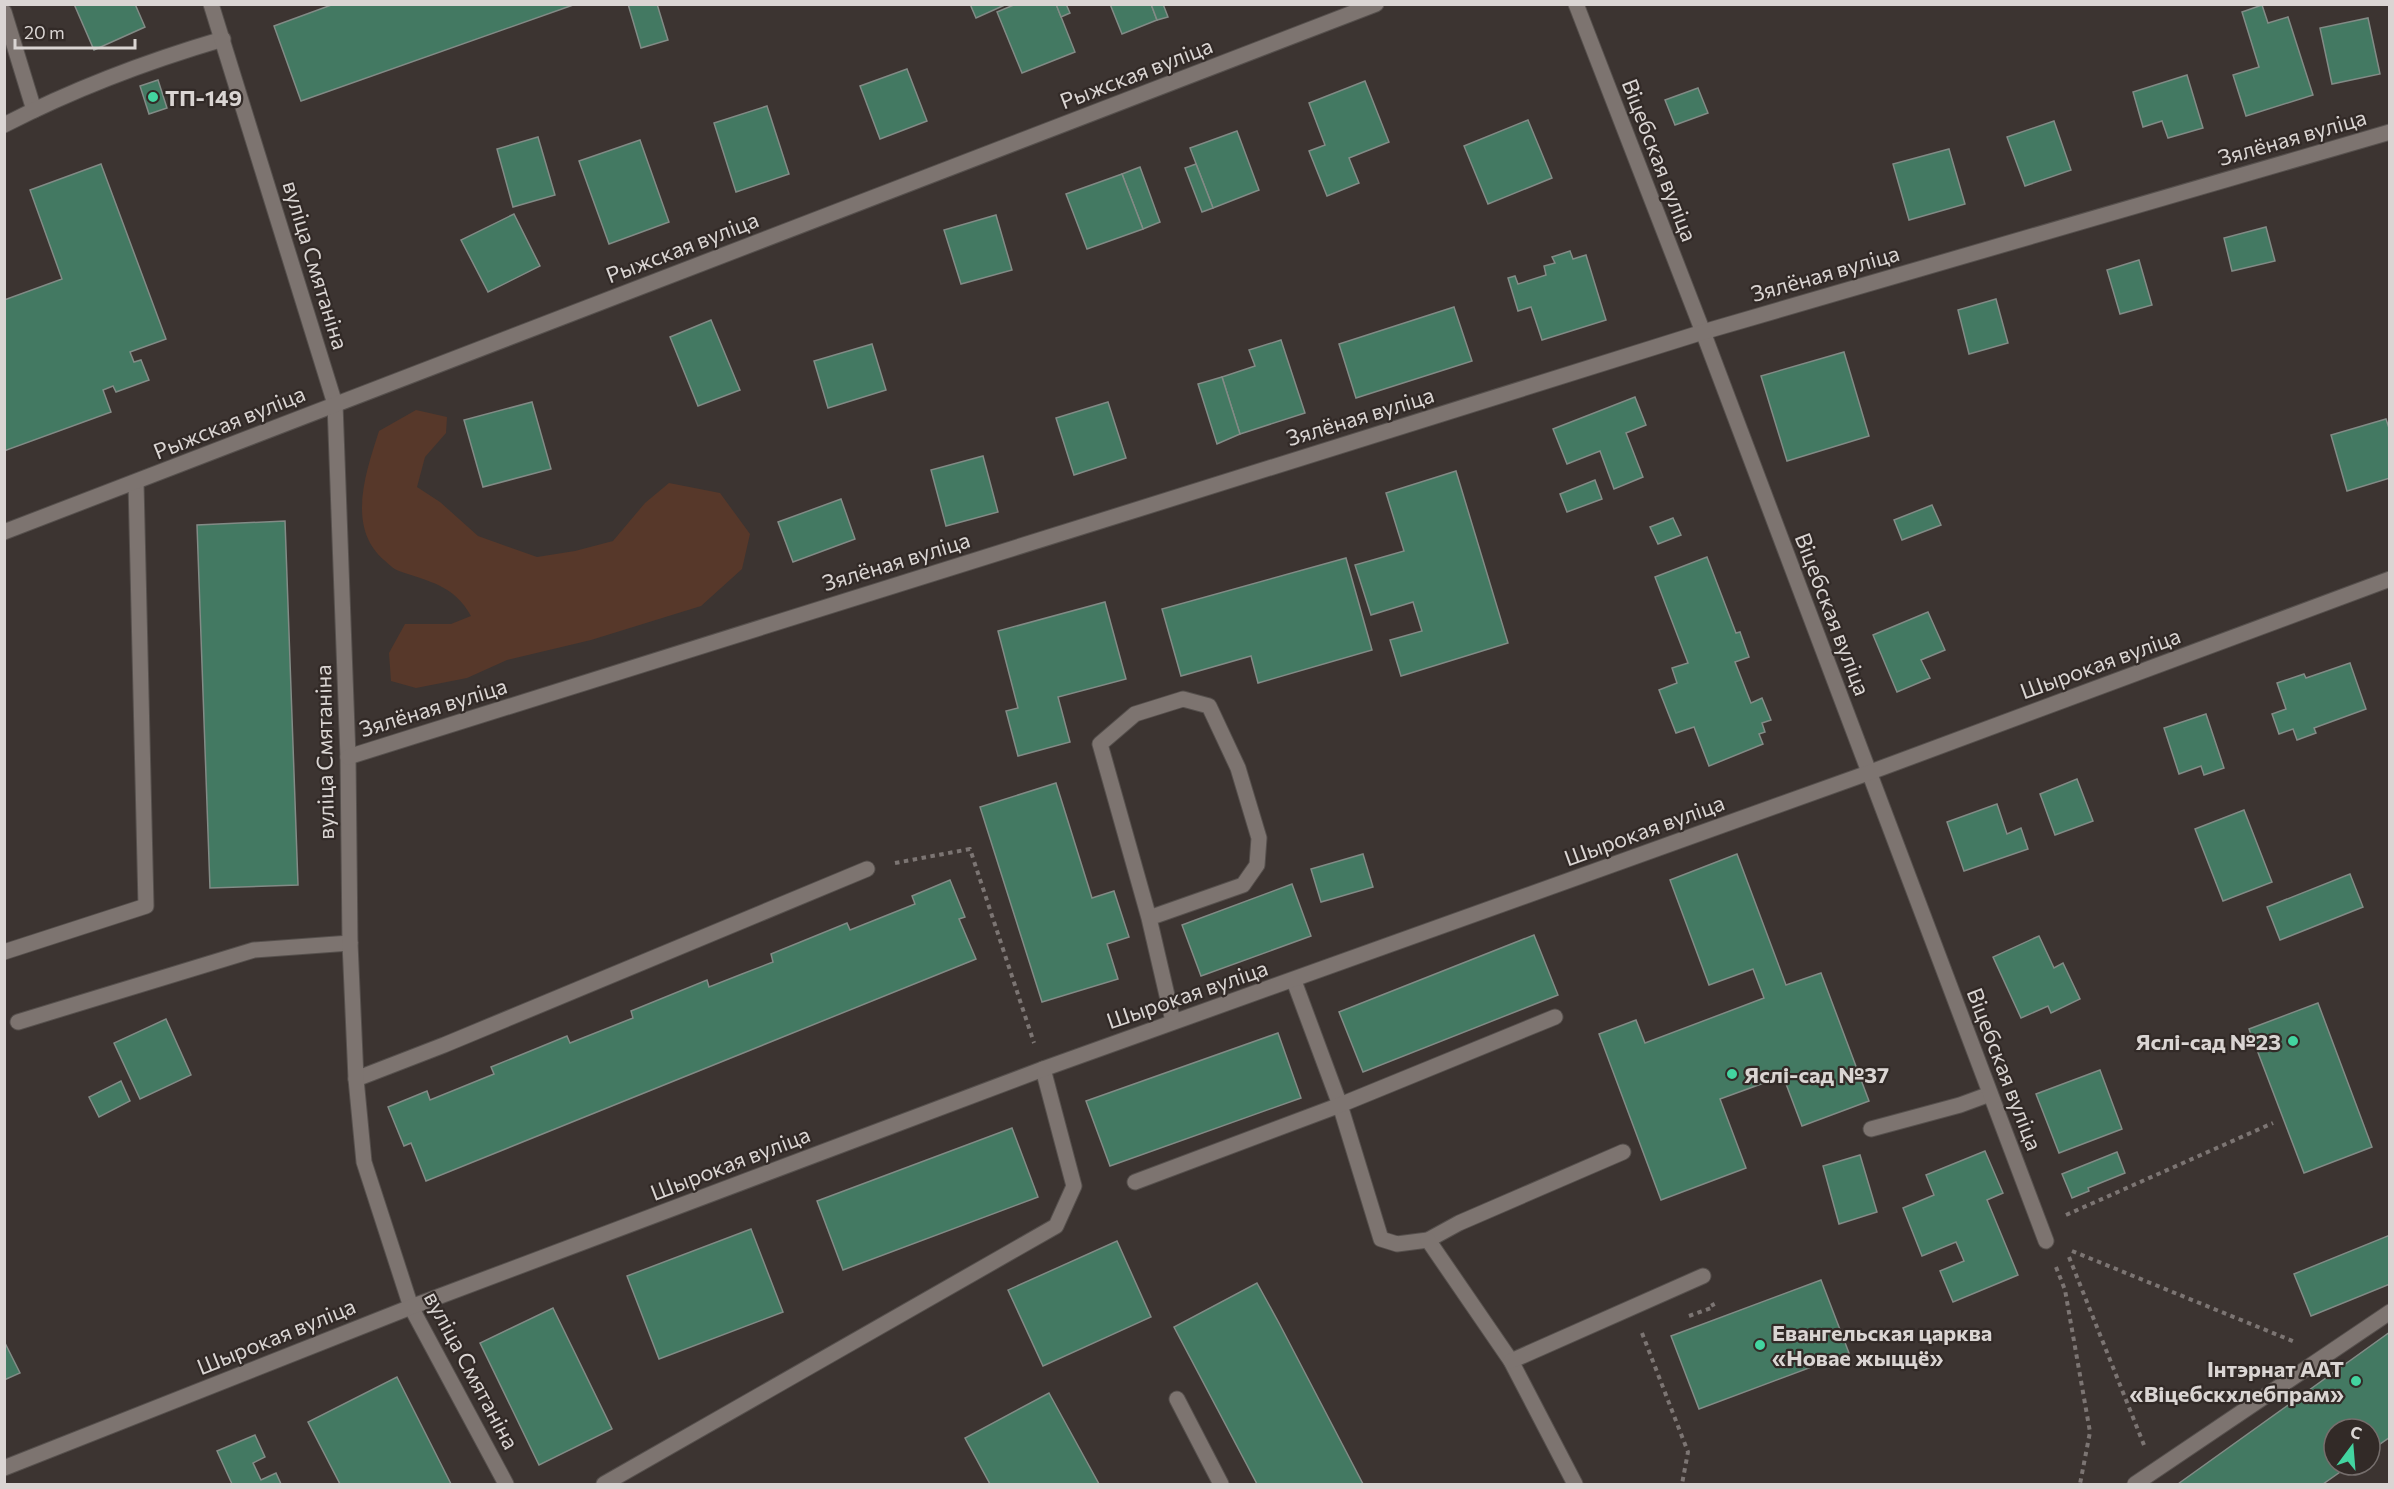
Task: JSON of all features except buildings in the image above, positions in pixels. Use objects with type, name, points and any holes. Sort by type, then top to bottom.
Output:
[{"type":"street","name":"вуліца Смятаніна","points":[[211,4],[335,404],[348,757],[350,943],[356,1079],[364,1162],[411,1307],[506,1485]]},
{"type":"street","name":"Рыжская вуліца","points":[[4,532],[1377,4]]},
{"type":"street","name":"Віцебская вуліца","points":[[1576,4],[1703,332],[2043,1234]]},
{"type":"street","points":[[4,12],[34,110]]},
{"type":"street","points":[[4,125],[34,110],[159,58],[223,39]]},
{"type":"street","name":"Зялёная вуліца","points":[[348,757],[1703,332],[2390,132]]},
{"type":"street","points":[[4,952],[146,906],[136,483]]},
{"type":"street","name":"Шырокая вуліца","points":[[4,1468],[411,1307],[1043,1069],[1173,1021],[1294,981],[2390,579]]},
{"type":"street","points":[[1149,918],[1244,885],[1257,865],[1259,837],[1238,768],[1209,706],[1184,699],[1136,714],[1100,744],[1149,918],[1173,1021]]},
{"type":"street","points":[[356,1079],[444,1045],[867,868]]},
{"type":"street","points":[[18,1022],[254,950],[350,943]]},
{"type":"street","points":[[1294,981],[1340,1105],[1381,1239],[1397,1244],[1428,1240],[1459,1223],[1623,1152]]},
{"type":"street","points":[[1135,1182],[1340,1105],[1555,1017]]},
{"type":"street","points":[[604,1485],[1056,1226],[1074,1185],[1043,1069]]},
{"type":"street","points":[[1871,1129],[1960,1105],[1990,1094]]},
{"type":"street","points":[[1428,1240],[1511,1361],[1575,1485]]},
{"type":"street","points":[[1511,1361],[1702,1276]]},
{"type":"street","points":[[2135,1485],[2390,1312]]},
{"type":"street","points":[[1177,1400],[1221,1485]]},
{"type":"path","points":[[867,868],[970,849],[1043,1069]]},
{"type":"path","points":[[2080,1485],[2090,1432],[2065,1290],[2043,1234],[2273,1123]]},
{"type":"path","points":[[2155,1471],[2066,1248],[2327,1354]]},
{"type":"path","points":[[1683,1318],[1714,1307],[1702,1276]]},
{"type":"path","points":[[1652,1329],[1642,1333],[1688,1452],[1682,1485]]},
{"type":"shaded area","points":[[416,410],[447,417],[446,433],[425,457],[417,487],[440,502],[478,536],[537,557],[575,551],[613,541],[645,503],[669,483],[720,493],[750,534],[742,569],[701,606],[591,640],[507,660],[467,678],[416,688],[391,681],[389,653],[405,624],[451,624],[471,616],[457,597],[449,591],[393,568],[372,547],[365,532],[362,498],[379,431]]},
{"type":"place","name":"ТП-149","points":[[153,97]]},
{"type":"place","name":"Яслі-сад №23","points":[[2293,1041]]},
{"type":"place","name":"Яслі-сад №37","points":[[1732,1074]]},
{"type":"place","name":"Евангельская царква «Новае жыццё»","points":[[1760,1345]]},
{"type":"place","name":"Інтэрнат ААТ «Віцебскхлебпрам»","points":[[2356,1381]]}]
